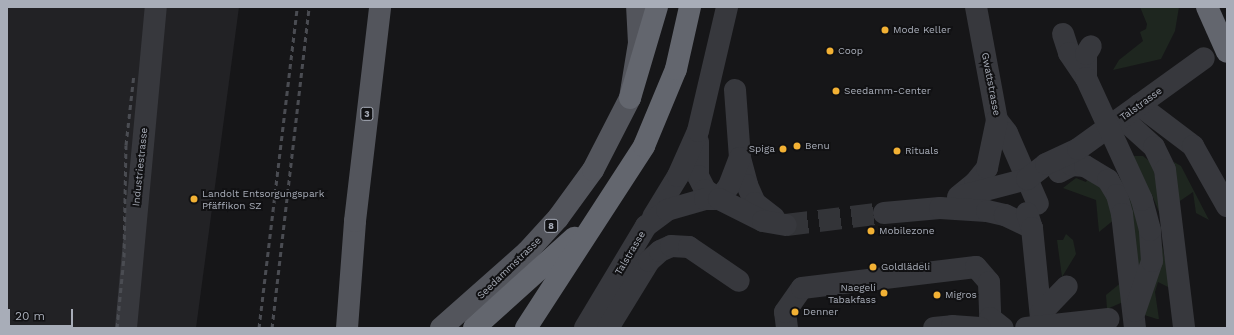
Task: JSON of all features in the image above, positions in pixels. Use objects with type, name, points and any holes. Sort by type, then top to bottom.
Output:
[{"type":"highway","points":[[630,98],[657,7]]},
{"type":"highway","points":[[526,328],[616,192],[659,115],[676,69],[690,7]]},
{"type":"highway","points":[[1206,7],[1227,52]]},
{"type":"highway","points":[[474,328],[544,268],[616,192]]},
{"type":"main road","name":"3","points":[[347,328],[355,221],[380,7]]},
{"type":"main road","name":"8","points":[[630,98],[639,43],[637,7]]},
{"type":"main road","name":"Seedammstrasse","points":[[441,328],[509,270],[558,218],[599,159],[630,98]]},
{"type":"street","name":"Industriestrasse","points":[[126,328],[156,7]]},
{"type":"street","points":[[646,226],[678,176],[698,131],[726,7]]},
{"type":"street","name":"Gwattstrasse","points":[[976,7],[997,120],[1007,133],[1038,204]]},
{"type":"street","points":[[1063,34],[1069,53],[1086,78],[1142,200],[1158,222],[1177,272]]},
{"type":"street","points":[[1086,78],[1086,54],[1091,46]]},
{"type":"street","name":"Talstrasse","points":[[1027,179],[1046,164],[1078,149],[1204,58]]},
{"type":"street","points":[[698,131],[698,176],[705,190],[719,199],[762,221],[786,225],[755,203],[740,158],[735,90]]},
{"type":"street","points":[[1131,111],[1154,147],[1165,170],[1184,328]]},
{"type":"street","points":[[1131,111],[1193,146],[1227,206]]},
{"type":"street","points":[[949,203],[975,184],[987,168],[997,120]]},
{"type":"street","points":[[1134,322],[1122,214],[1113,188],[1109,170],[1115,155],[1134,145],[1154,147]]},
{"type":"street","name":"Talstrasse","points":[[1038,204],[1046,186],[1078,149]]},
{"type":"street","points":[[719,199],[729,186],[740,158]]},
{"type":"street","points":[[1059,172],[1072,165],[1085,166],[1101,175],[1113,188]]},
{"type":"street","points":[[884,213],[949,203],[1027,179],[1024,203],[1032,228],[1037,323]]},
{"type":"street","name":"Talstrasse","points":[[585,328],[646,226],[656,216],[679,205],[719,199]]},
{"type":"street","points":[[1134,322],[1152,261],[1150,236],[1142,200]]},
{"type":"street","points":[[949,203],[997,213],[1032,228]]},
{"type":"street","points":[[1032,228],[1038,204]]},
{"type":"street","points":[[608,328],[649,261],[660,251],[671,246],[689,247],[739,282]]},
{"type":"street","points":[[787,328],[785,312],[802,288],[976,268],[989,282],[990,318],[1003,328]]},
{"type":"street","points":[[1037,323],[1067,286]]},
{"type":"street","points":[[1037,323],[1109,319],[1134,322]]},
{"type":"street","points":[[934,328],[980,328]]},
{"type":"shaded area","points":[[7,7],[239,7],[196,328],[7,328]]},
{"type":"shaded area","points":[[1140,7],[1179,7],[1175,31],[1161,59],[1113,70],[1119,60],[1143,41],[1140,32],[1146,29],[1147,24]]},
{"type":"shaded area","points":[[1132,156],[1143,156],[1153,164],[1162,219],[1152,195],[1138,280],[1120,172]]},
{"type":"shaded area","points":[[1174,162],[1181,166],[1209,220],[1196,213],[1193,192],[1177,203]]},
{"type":"shaded area","points":[[1089,176],[1104,190],[1115,219],[1099,232],[1096,200],[1063,188],[1076,178],[1086,182]]},
{"type":"shaded area","points":[[1066,234],[1073,240],[1076,254],[1062,277],[1057,240],[1063,240]]},
{"type":"shaded area","points":[[1161,241],[1172,289],[1158,282],[1155,292],[1159,319],[1157,319],[1141,314]]},
{"type":"shaded area","points":[[1123,281],[1123,302],[1107,309],[1106,295]]},
{"type":"tunnel","points":[[786,225],[884,213]]},
{"type":"railway","points":[[259,328],[297,7]]},
{"type":"railway","points":[[272,328],[309,7]]},
{"type":"railway","points":[[117,328],[124,257],[126,145],[134,74]]},
{"type":"place","name":"Mode Keller","points":[[885,30]]},
{"type":"place","name":"Coop","points":[[830,51]]},
{"type":"place","name":"Seedamm-Center","points":[[836,91]]},
{"type":"place","name":"Benu","points":[[797,146]]},
{"type":"place","name":"Spiga","points":[[783,149]]},
{"type":"place","name":"Rituals","points":[[897,151]]},
{"type":"place","name":"Landolt Entsorgungspark Pfäffikon SZ","points":[[194,199]]},
{"type":"place","name":"Mobilezone","points":[[871,231]]},
{"type":"place","name":"Goldlädeli","points":[[873,267]]},
{"type":"place","name":"Naegeli Tabakfass","points":[[884,293]]},
{"type":"place","name":"Migros","points":[[937,295]]},
{"type":"place","name":"Denner","points":[[795,312]]}]
